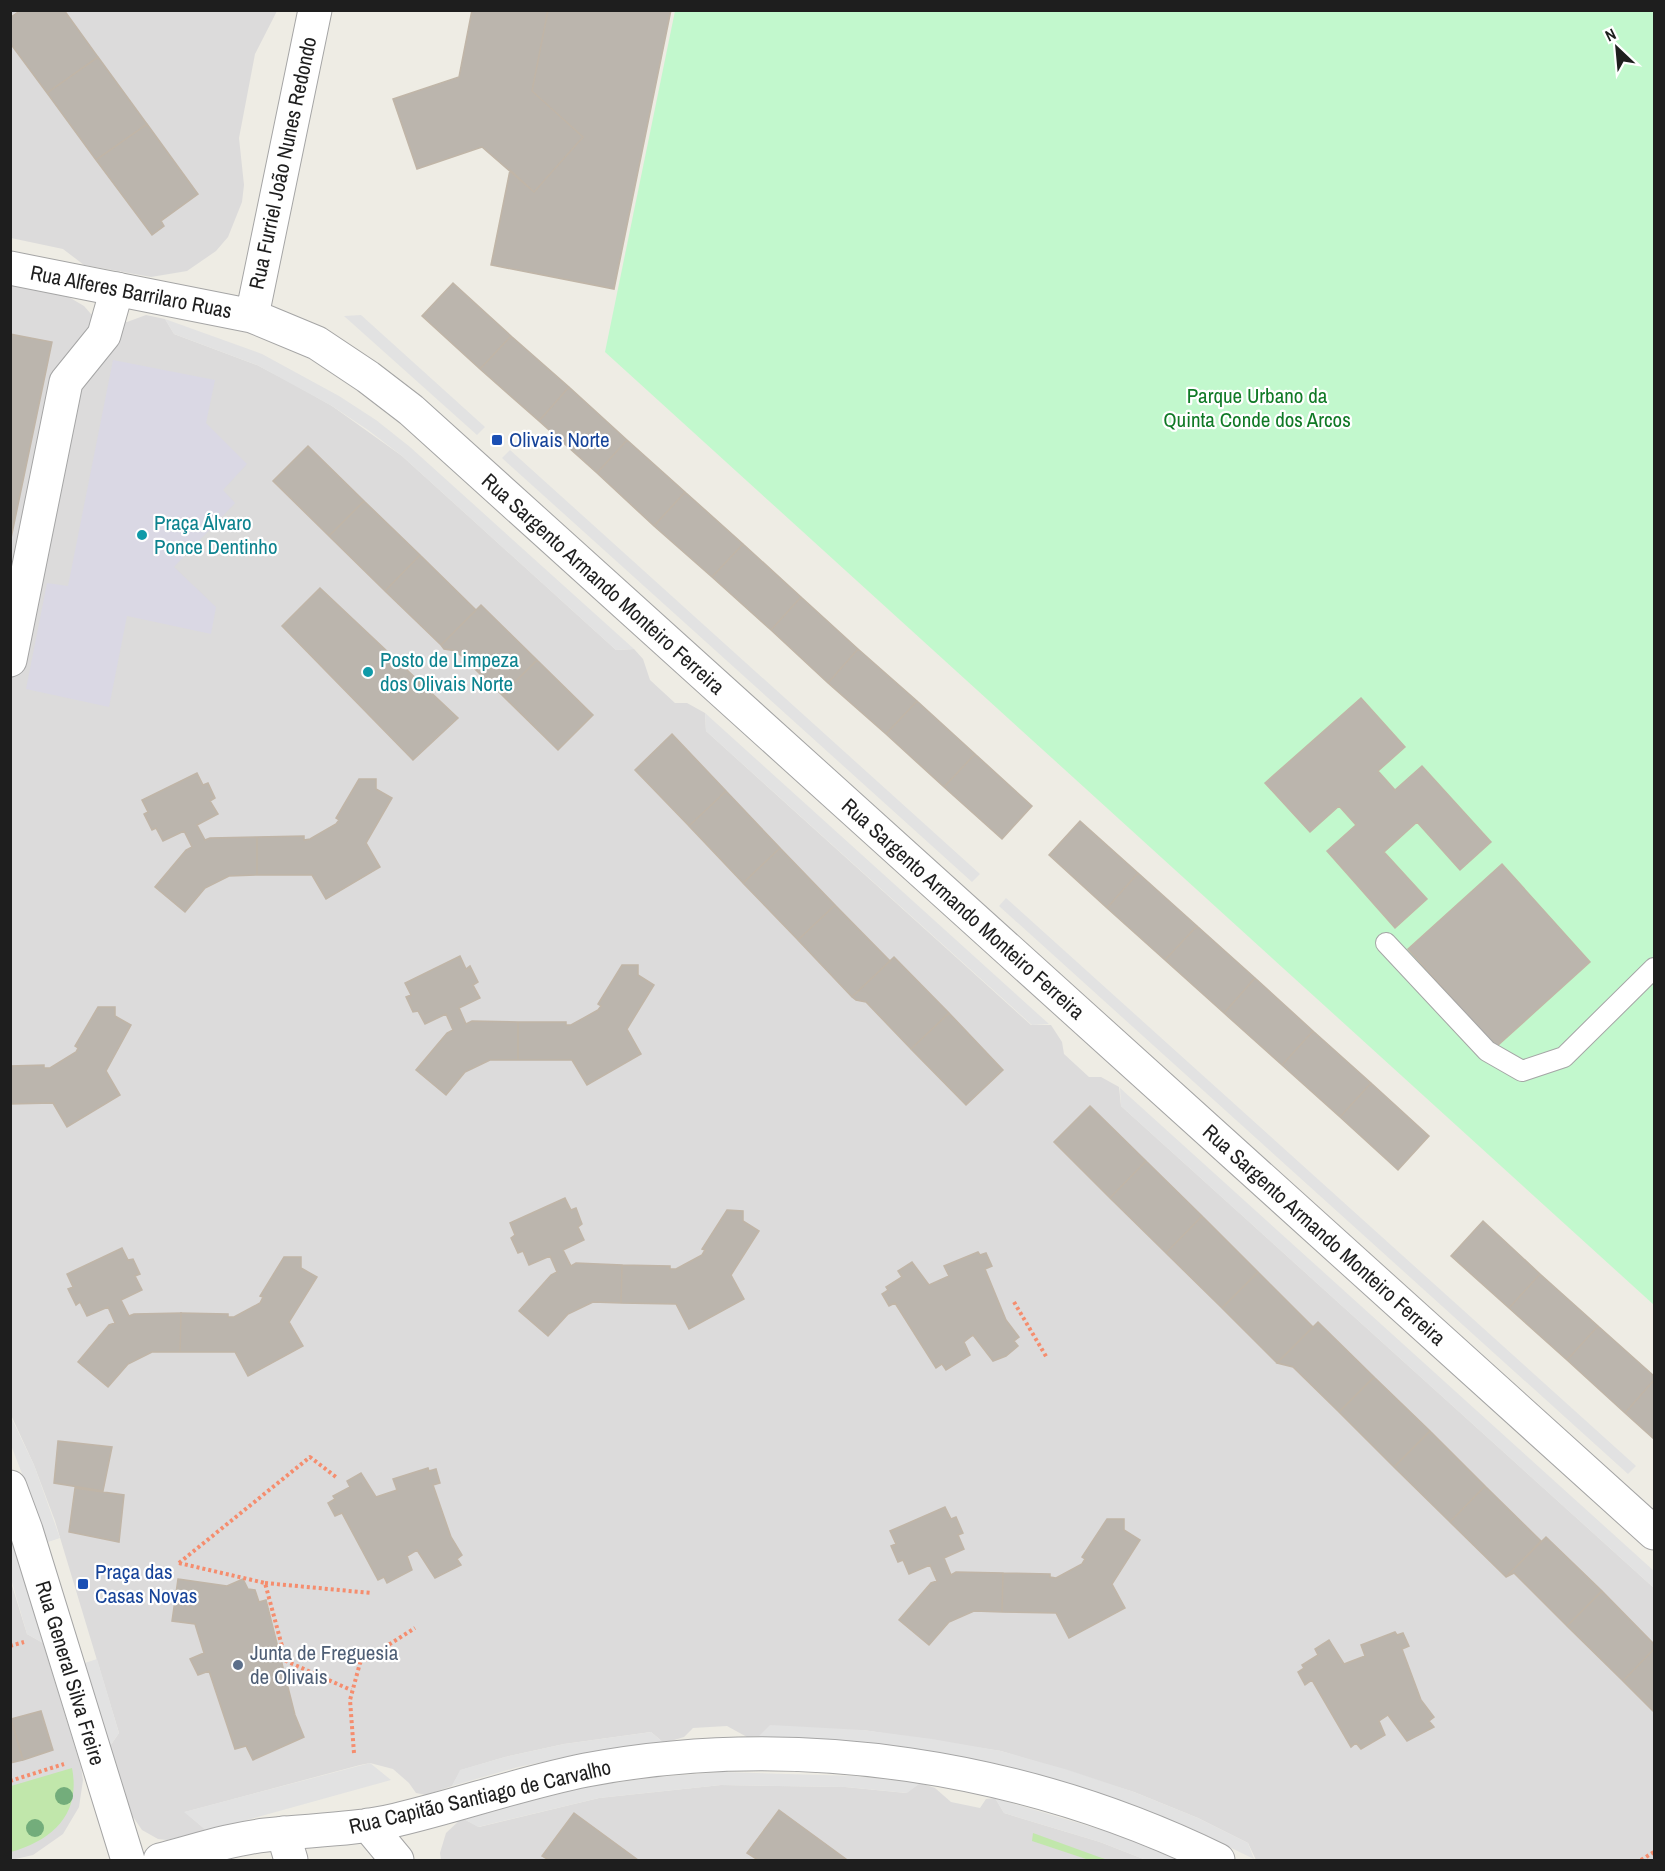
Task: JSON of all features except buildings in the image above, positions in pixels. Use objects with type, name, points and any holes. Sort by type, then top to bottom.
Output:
[{"type":"street","name":"Rua Furriel João Nunes Redondo","points":[[252,316],[315,10]]},
{"type":"street","name":"Rua Alferes Barrilaro Ruas","points":[[10,268],[252,316]]},
{"type":"street","points":[[10,660],[66,382],[104,335],[117,290]]},
{"type":"street","name":"Rua Sargento Armando Monteiro Ferreira","points":[[252,316],[316,342],[368,377],[411,410],[1654,1533]]},
{"type":"street","name":"Rua General Silva Freire","points":[[10,1487],[30,1541],[128,1860]]},
{"type":"street","name":"Rua Capitão Santiago de Carvalho","points":[[160,1860],[237,1840],[287,1847],[403,1818],[522,1784],[588,1770],[711,1755],[791,1755],[858,1759],[925,1767],[996,1781],[1122,1818],[1218,1860]]},
{"type":"street","points":[[368,1825],[397,1860]]},
{"type":"lane","points":[[1386,943],[1487,1051],[1522,1071],[1564,1057],[1654,968]]},
{"type":"path","points":[[1014,1302],[1047,1358]]},
{"type":"path","points":[[336,1477],[310,1457],[178,1563],[265,1582],[371,1593]]},
{"type":"path","points":[[265,1582],[286,1661],[351,1690]]},
{"type":"path","points":[[354,1753],[351,1690],[360,1663],[415,1628]]},
{"type":"path","points":[[10,1646],[24,1642]]},
{"type":"path","points":[[10,1781],[75,1761]]},
{"type":"path","points":[[1641,1860],[1654,1852]]},
{"type":"shaded area","points":[[10,11],[277,11],[255,54],[239,138],[244,185],[242,202],[228,237],[216,251],[187,271],[151,277],[84,265],[63,249],[11,238]]},
{"type":"shaded area","points":[[10,285],[67,296],[84,306],[91,314],[127,322],[146,315],[165,319],[174,334],[257,365],[295,385],[332,406],[402,456],[616,650],[634,649],[643,659],[650,680],[675,703],[687,703],[705,713],[706,731],[1031,1025],[1051,1025],[1062,1042],[1064,1054],[1089,1077],[1101,1077],[1119,1087],[1121,1106],[1654,1588],[1654,1860],[1256,1860],[1248,1843],[1198,1818],[1134,1792],[1001,1751],[863,1730],[747,1737],[727,1726],[693,1728],[684,1737],[664,1743],[651,1732],[564,1744],[505,1757],[461,1770],[452,1786],[426,1795],[416,1793],[409,1783],[393,1769],[370,1763],[185,1812],[207,1831],[167,1840],[158,1839],[142,1830],[131,1814],[110,1746],[119,1733],[55,1521],[34,1465],[11,1415]]},
{"type":"shaded area","points":[[361,315],[485,427],[477,435],[344,316]]},
{"type":"shaded area","points":[[165,319],[262,354],[339,396],[376,420],[410,447],[634,649],[616,650],[402,456],[368,430],[332,406],[257,365],[174,334]]},
{"type":"shaded area","name":"Praça Álvaro Ponce Dentinho","points":[[113,360],[215,380],[206,423],[247,464],[223,490],[235,503],[174,567],[216,607],[211,634],[127,616],[109,707],[26,689],[47,583],[68,586]]},
{"type":"shaded area","points":[[510,450],[980,874],[972,882],[502,458]]},
{"type":"shaded area","points":[[705,713],[1049,1024],[1032,1025],[706,731]]},
{"type":"shaded area","points":[[1006,898],[1636,1466],[1628,1474],[999,906]]},
{"type":"shaded area","points":[[1120,1088],[1654,1571],[1654,1588],[1121,1106]]},
{"type":"shaded area","points":[[10,1415],[34,1465],[60,1538],[48,1542],[11,1445]]},
{"type":"shaded area","points":[[10,1535],[43,1643],[27,1634],[11,1579]]},
{"type":"shaded area","points":[[10,1579],[27,1634],[43,1643],[83,1780],[79,1807],[63,1834],[33,1855],[11,1860]]},
{"type":"shaded area","points":[[97,1659],[119,1733],[110,1746],[85,1663]]},
{"type":"shaded area","points":[[770,1725],[863,1730],[1001,1751],[1134,1792],[1198,1818],[1248,1843],[1254,1859],[1192,1829],[1064,1782],[998,1764],[930,1751],[862,1742],[757,1738]]},
{"type":"shaded area","points":[[651,1732],[664,1743],[586,1753],[518,1767],[452,1786],[460,1770],[505,1757],[564,1744]]},
{"type":"shaded area","points":[[370,1763],[391,1780],[207,1831],[184,1812]]},
{"type":"shaded area","points":[[722,1772],[855,1776],[920,1783],[907,1793],[845,1787],[721,1785],[599,1798],[478,1827],[462,1818],[591,1786],[656,1777]]},
{"type":"shaded area","points":[[920,1783],[935,1788],[951,1802],[980,1808],[986,1799],[995,1798],[1004,1813],[1100,1842],[1146,1860],[441,1860],[440,1853],[446,1833],[462,1818],[479,1827],[599,1798],[721,1785],[845,1787],[906,1793]]},
{"type":"shaded area","points":[[995,1798],[1115,1834],[1180,1860],[1146,1860],[1100,1842],[1004,1813]]},
{"type":"green space","name":"Parque Urbano da Quinta Conde dos Arcos","points":[[675,11],[1654,11],[1654,1305],[605,352]]},
{"type":"green space","points":[[72,1768],[74,1784],[72,1799],[61,1823],[40,1840],[11,1852],[11,1786]]},
{"type":"green space","points":[[1033,1833],[1108,1860],[1089,1860],[1032,1841]]},
{"type":"place","name":"Olivais Norte","points":[[497,440]]},
{"type":"place","name":"Praça Álvaro Ponce Dentinho","points":[[142,535]]},
{"type":"place","name":"Posto de Limpeza dos Olivais Norte","points":[[368,672]]},
{"type":"place","name":"Praça das Casas Novas","points":[[83,1584]]},
{"type":"place","name":"Junta de Freguesia de Olivais","points":[[238,1665]]}]
